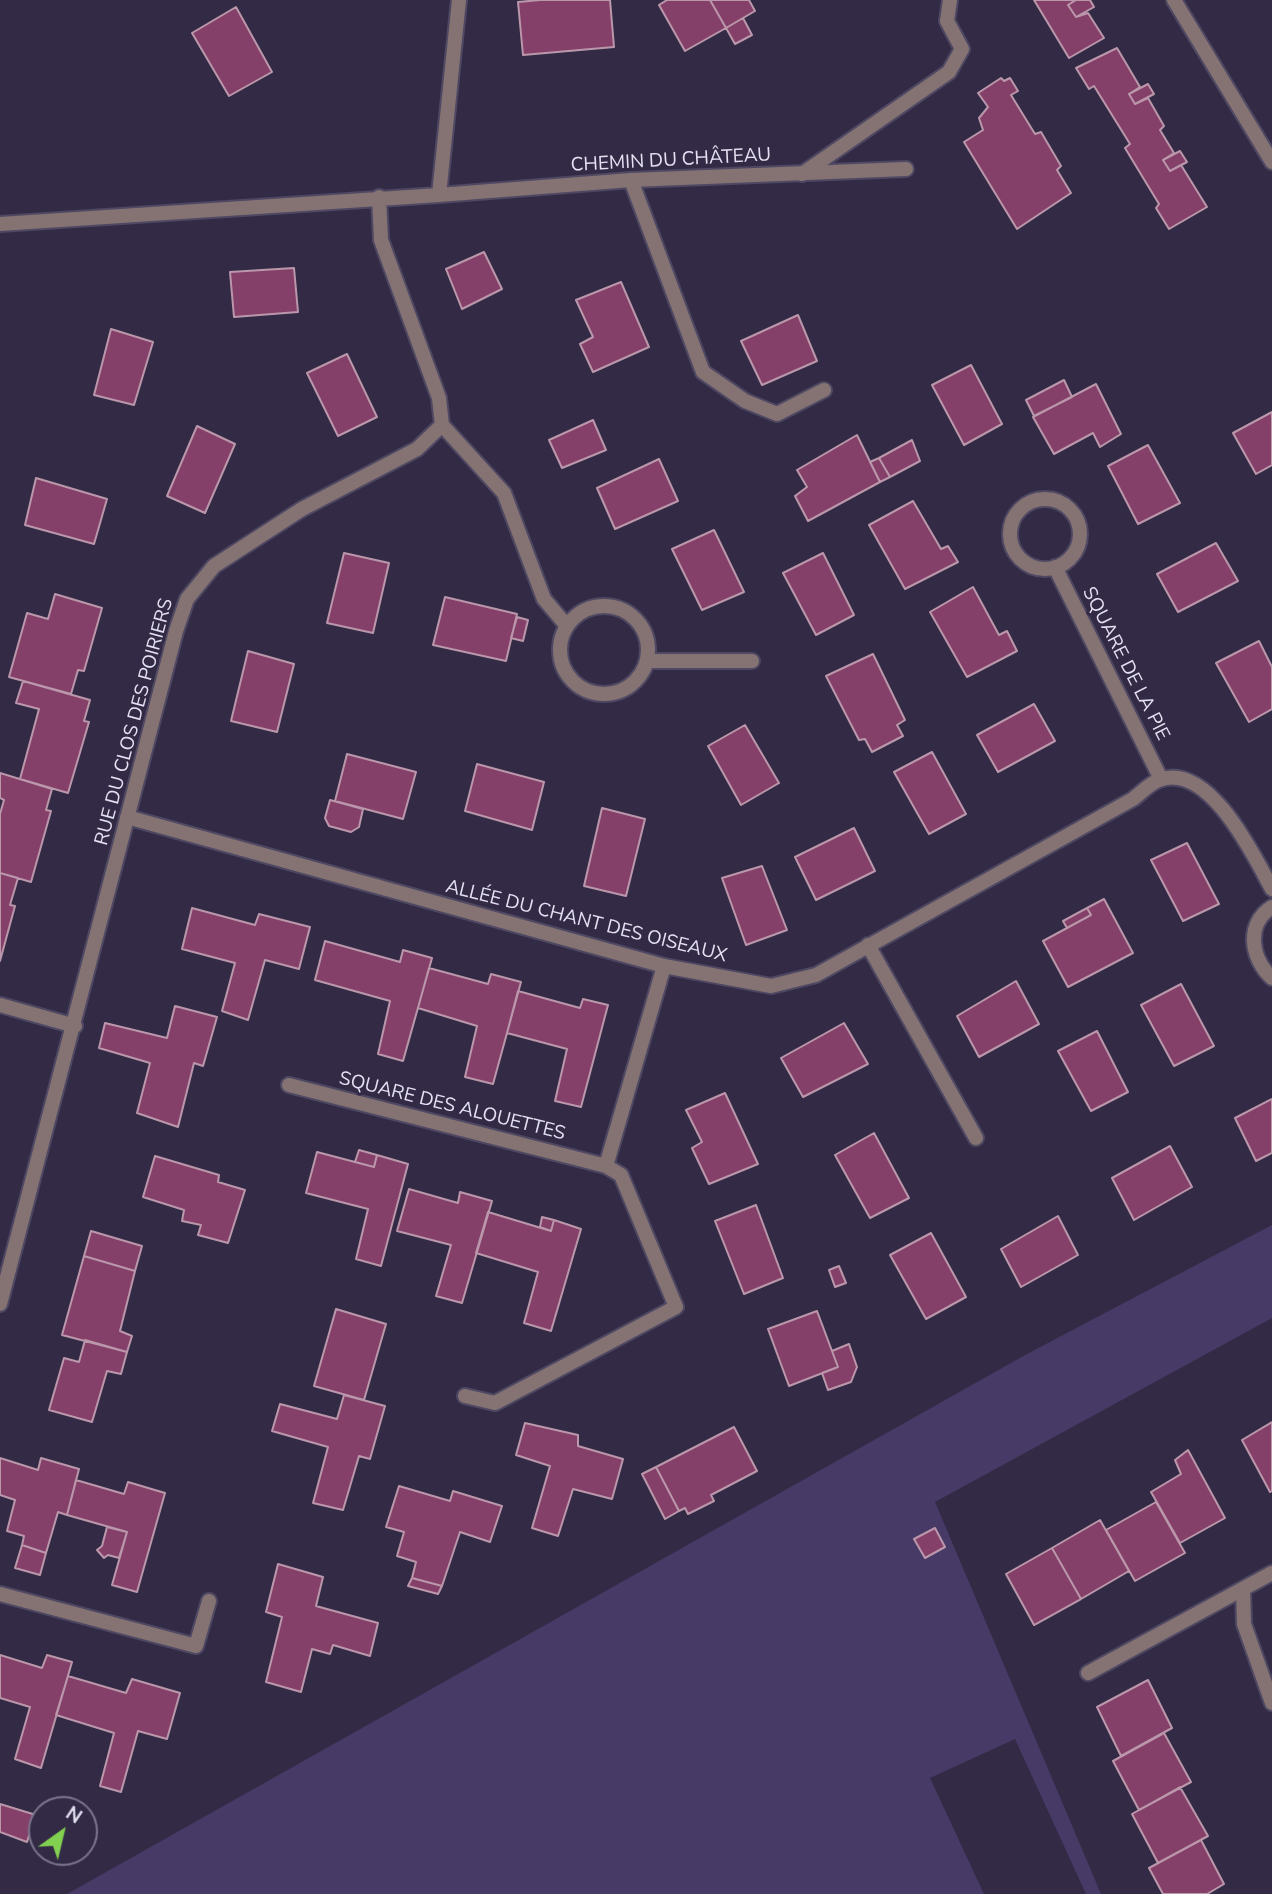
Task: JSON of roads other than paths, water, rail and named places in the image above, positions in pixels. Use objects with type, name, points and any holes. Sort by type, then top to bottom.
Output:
[{"type":"street","points":[[439,195],[459,0]]},
{"type":"street","points":[[802,174],[949,72],[962,49],[947,21],[950,0]]},
{"type":"street","points":[[1174,0],[1272,162]]},
{"type":"street","name":"CHEMIN DU CHÂTEAU","points":[[0,224],[631,180],[906,169]]},
{"type":"street","points":[[631,180],[703,372],[745,401],[777,414],[824,390]]},
{"type":"street","points":[[379,198],[381,240],[439,398],[442,425],[503,493],[544,599],[568,626]]},
{"type":"street","name":"RUE DU CLOS DES POIRIERS","points":[[0,1304],[75,1026],[176,631],[187,599],[198,582],[214,566],[302,509],[417,449],[442,425]]},
{"type":"street","points":[[1046,499],[1058,502],[1076,518],[1079,542],[1066,562],[1055,567],[1044,569],[1024,562],[1011,544],[1011,523],[1024,505],[1046,499]]},
{"type":"street","name":"SQUARE DE LA PIE","points":[[1055,567],[1161,779]]},
{"type":"street","points":[[602,606],[615,608],[638,622],[645,634],[647,661],[641,675],[624,690],[602,694],[587,691],[574,682],[561,656],[562,640],[568,626],[589,610],[602,606]]},
{"type":"street","points":[[647,661],[752,660]]},
{"type":"street","points":[[1161,779],[1184,779],[1221,804],[1237,825],[1272,889]]},
{"type":"street","name":"ALLÉE DU CHANT DES OISEAUX","points":[[127,817],[664,966],[771,986],[816,975],[1133,799],[1161,779]]},
{"type":"street","points":[[1272,907],[1258,923],[1254,937],[1260,966],[1272,978]]},
{"type":"street","points":[[868,945],[976,1138]]},
{"type":"street","points":[[465,1396],[495,1403],[676,1307],[621,1175],[606,1166],[664,966]]},
{"type":"street","points":[[0,1004],[75,1026]]},
{"type":"street","name":"SQUARE DES ALOUETTES","points":[[289,1085],[606,1166]]},
{"type":"street","points":[[1088,1673],[1272,1573]]},
{"type":"street","points":[[1243,1589],[1244,1624],[1272,1703]]},
{"type":"street","points":[[0,1594],[196,1646],[209,1601]]}]
